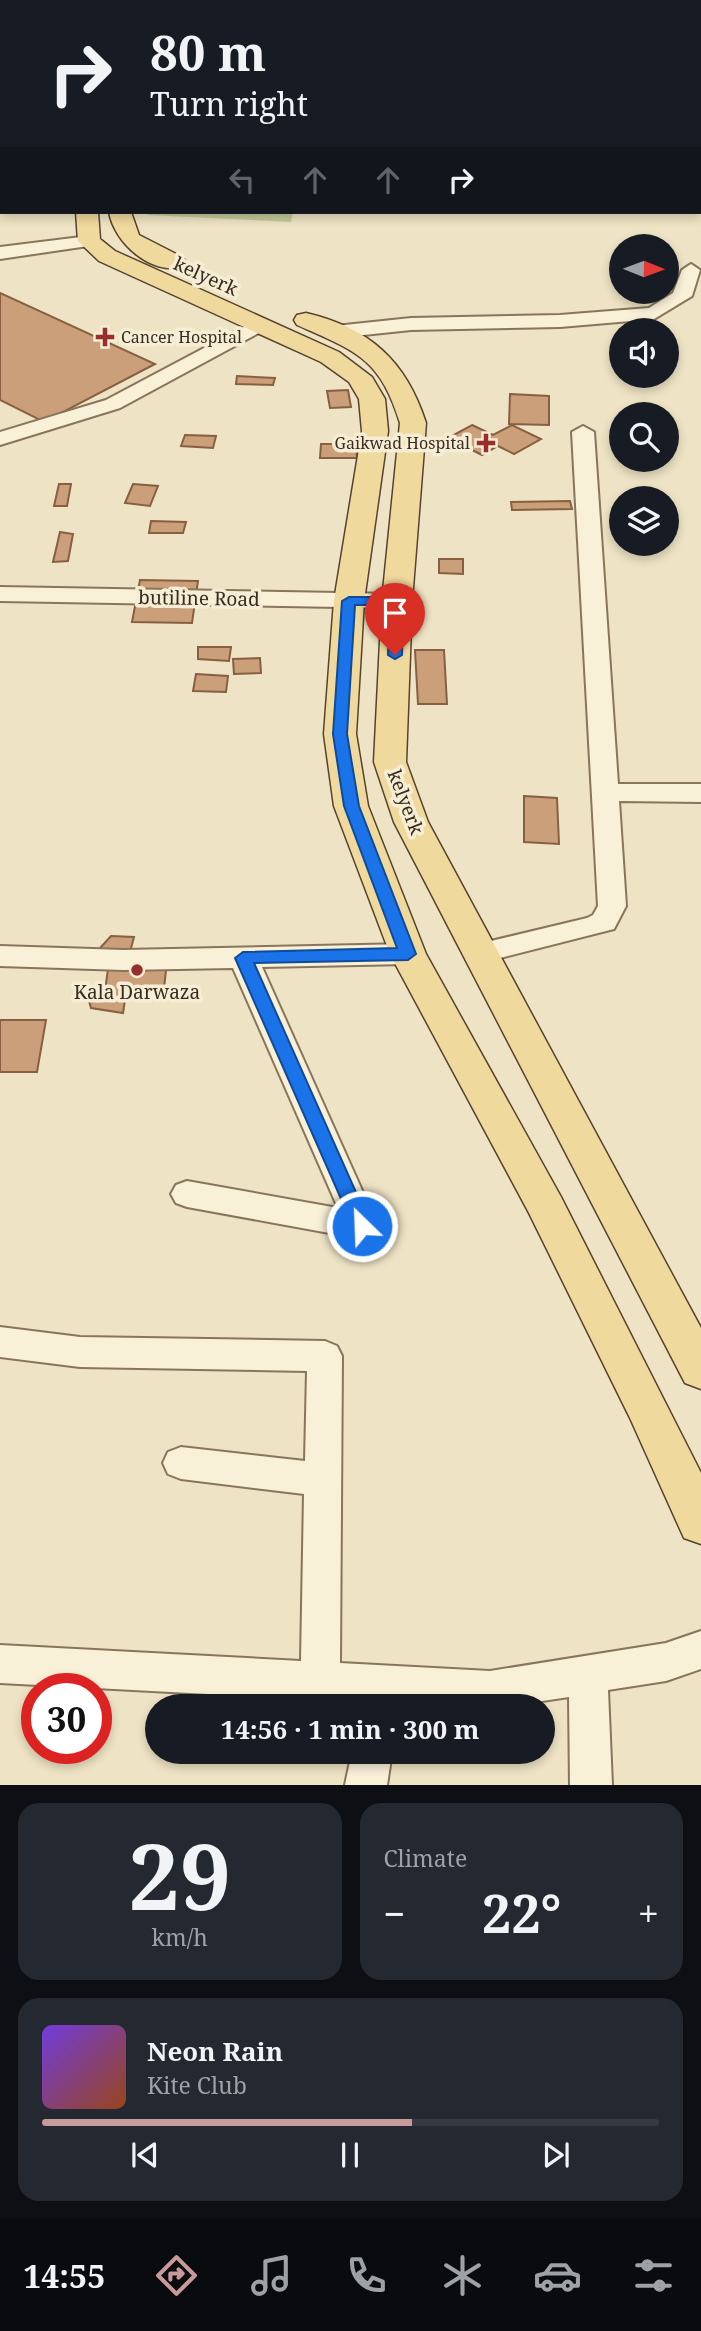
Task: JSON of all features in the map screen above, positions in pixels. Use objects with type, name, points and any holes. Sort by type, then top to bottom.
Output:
[{"type":"main road","name":"kelyerk","points":[[120,214],[122,229],[138,246],[335,332],[382,357],[406,395],[413,423],[397,601],[390,762],[411,822],[701,1370]]},
{"type":"main road","points":[[88,226],[107,256],[330,357],[359,377],[372,399],[375,430],[349,601],[340,734],[351,806],[408,954],[547,1208],[650,1412],[701,1523]]},
{"type":"street","points":[[0,253],[88,226]]},
{"type":"street","points":[[335,332],[411,324],[560,321],[654,313],[682,296],[691,270]]},
{"type":"street","points":[[0,439],[113,404],[259,325]]},
{"type":"street","points":[[480,953],[604,922],[612,905],[583,432]]},
{"type":"street","name":"butiline Road","points":[[0,594],[397,601]]},
{"type":"street","points":[[606,792],[701,793]]},
{"type":"street","points":[[0,956],[124,960],[408,954]]},
{"type":"street","points":[[187,1195],[362,1226],[243,958]]},
{"type":"street","points":[[0,1342],[80,1352],[325,1356],[320,1681]]},
{"type":"street","points":[[181,1463],[323,1480]]},
{"type":"street","points":[[418,1694],[490,1690],[588,1675],[666,1662],[701,1650]]},
{"type":"street","points":[[0,1664],[320,1681],[374,1694]]},
{"type":"street","points":[[588,1675],[592,1785]]},
{"type":"street","points":[[366,1785],[370,1764]]},
{"type":"green space","points":[[148,214],[293,214],[291,222]]},
{"type":"building","name":"Cancer Hospital","points":[[0,293],[155,364],[44,422],[0,400]]},
{"type":"building","points":[[237,376],[275,378],[273,385],[236,384]]},
{"type":"building","points":[[348,390],[351,407],[330,408],[327,391]]},
{"type":"building","points":[[510,394],[549,396],[549,425],[509,424]]},
{"type":"building","points":[[472,425],[493,435],[512,425],[541,439],[514,454],[498,446],[482,455],[448,438]]},
{"type":"building","points":[[185,435],[216,436],[213,448],[181,446]]},
{"type":"building","points":[[321,444],[356,444],[357,458],[320,458]]},
{"type":"building","points":[[59,484],[71,484],[67,506],[54,506]]},
{"type":"building","points":[[133,484],[158,486],[150,506],[125,503]]},
{"type":"building","points":[[570,501],[572,509],[512,510],[511,502]]},
{"type":"building","points":[[151,521],[186,522],[183,533],[149,533]]},
{"type":"building","points":[[60,532],[73,534],[68,561],[53,562]]},
{"type":"building","points":[[439,559],[463,559],[463,574],[439,573]]},
{"type":"building","points":[[140,580],[198,581],[192,623],[132,622]]},
{"type":"building","points":[[198,647],[231,647],[229,661],[198,659]]},
{"type":"building","points":[[415,650],[444,650],[447,704],[418,704]]},
{"type":"building","points":[[260,658],[261,673],[234,674],[233,659]]},
{"type":"building","points":[[196,674],[228,676],[226,692],[193,691]]},
{"type":"building","points":[[524,796],[557,798],[559,844],[524,842]]},
{"type":"building","name":"Kala Darwaza","points":[[111,936],[134,937],[130,952],[168,953],[164,988],[127,987],[123,1013],[91,1008],[89,1001],[105,991],[110,954],[100,948]]},
{"type":"building","points":[[0,1020],[46,1020],[37,1072],[0,1072]]},
{"type":"place","name":"Cancer Hospital","points":[[105,337]]},
{"type":"place","name":"Gaikwad Hospital","points":[[486,443]]},
{"type":"place","name":"Kala Darwaza","points":[[137,970]]},
{"type":"route","points":[[362,1226],[243,958],[408,954],[351,806],[340,734],[349,601],[397,601],[395,655]]}]
